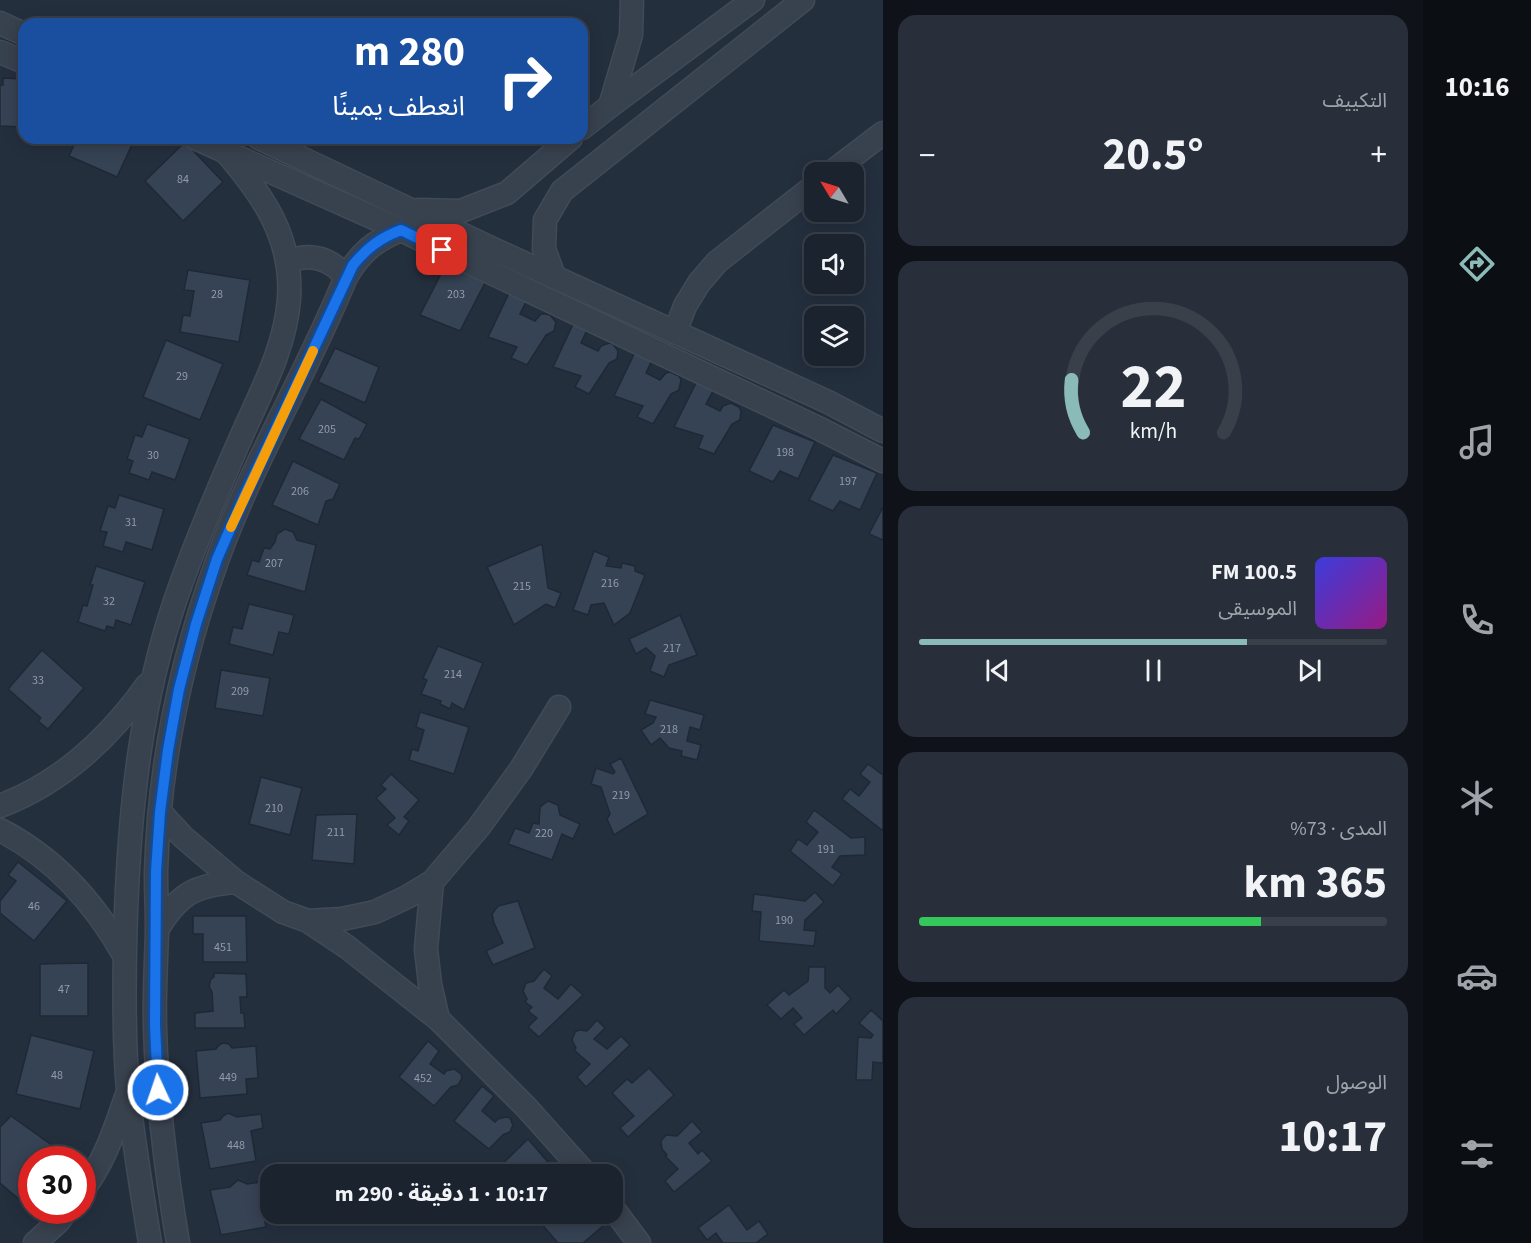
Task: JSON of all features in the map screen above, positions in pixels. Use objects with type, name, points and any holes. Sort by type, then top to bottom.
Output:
[{"type":"street","points":[[610,106],[631,35],[632,0]]},
{"type":"street","points":[[554,276],[544,249],[545,220],[562,190],[803,0]]},
{"type":"street","points":[[588,123],[750,2],[765,30]]},
{"type":"street","points":[[0,23],[18,31]]},
{"type":"street","points":[[0,52],[15,62]]},
{"type":"street","points":[[845,162],[883,133]]},
{"type":"street","points":[[209,144],[401,230],[883,461]]},
{"type":"street","points":[[272,144],[828,402],[883,431]]},
{"type":"street","points":[[410,209],[461,211],[507,194],[564,144]]},
{"type":"street","points":[[150,1243],[128,1090],[124,1030],[128,863],[136,770],[152,678],[176,599],[206,521],[272,368],[284,333],[289,297],[287,262],[275,221],[254,184],[225,151]]},
{"type":"street","points":[[675,332],[685,306],[699,283],[717,262],[804,194]]},
{"type":"street","points":[[178,1243],[166,1169],[158,1090],[155,1025],[156,871],[160,812],[179,689],[196,624],[217,559],[346,277],[366,249],[383,237],[401,230]]},
{"type":"street","points":[[287,262],[297,258],[320,258],[339,268],[346,277]]},
{"type":"street","points":[[818,428],[828,402]]},
{"type":"street","points":[[152,678],[179,689]]},
{"type":"street","points":[[0,806],[43,785],[75,763],[104,738],[152,678]]},
{"type":"street","points":[[308,921],[342,919],[375,912],[432,882],[479,827],[522,769],[559,707]]},
{"type":"street","points":[[160,812],[183,837],[236,882],[283,912],[308,921],[347,947],[438,1019],[526,1107],[577,1164]]},
{"type":"street","points":[[0,830],[35,851],[86,897],[107,925],[124,956]]},
{"type":"street","points":[[157,930],[169,909],[188,893],[211,884],[236,882]]},
{"type":"street","points":[[432,882],[426,949],[429,984],[438,1019]]},
{"type":"street","points":[[124,1030],[155,1025]]},
{"type":"street","points":[[96,1169],[112,1137],[128,1090]]},
{"type":"street","points":[[623,1222],[639,1243]]},
{"type":"street","points":[[35,1243],[56,1224]]},
{"type":"building","points":[[3,78],[18,79],[18,127],[0,126],[0,85],[3,85]]},
{"type":"building","points":[[74,144],[132,144],[117,177],[69,156]]},
{"type":"building","points":[[183,144],[187,144],[223,182],[183,221],[145,181]]},
{"type":"building","points":[[448,260],[487,279],[460,331],[420,315]]},
{"type":"building","points":[[188,270],[250,280],[239,342],[180,332],[183,315],[190,316],[194,291],[184,290]]},
{"type":"building","points":[[510,291],[527,300],[520,314],[535,321],[541,314],[550,315],[556,322],[554,331],[546,335],[527,365],[511,358],[517,347],[488,337]]},
{"type":"building","points":[[575,320],[588,328],[581,343],[598,351],[601,346],[609,343],[613,344],[618,351],[617,359],[609,363],[589,394],[575,387],[581,376],[553,367]]},
{"type":"building","points":[[166,340],[223,364],[200,420],[143,397]]},
{"type":"building","points":[[335,348],[379,367],[365,403],[318,382]]},
{"type":"building","points":[[636,350],[653,358],[646,373],[660,380],[670,372],[679,376],[681,380],[679,390],[671,394],[653,424],[637,417],[643,406],[614,396]]},
{"type":"building","points":[[697,381],[714,389],[706,404],[720,411],[723,406],[731,403],[739,407],[741,411],[740,420],[732,424],[714,454],[698,448],[703,436],[674,427]]},
{"type":"building","points":[[321,399],[367,424],[359,439],[355,438],[344,460],[299,439]]},
{"type":"building","points":[[147,424],[190,439],[175,480],[152,472],[149,480],[129,473],[133,461],[127,459],[135,435],[142,437]]},
{"type":"building","points":[[773,425],[815,442],[798,479],[780,471],[773,482],[749,471]]},
{"type":"building","points":[[833,455],[877,473],[860,510],[840,501],[833,511],[809,500]]},
{"type":"building","points":[[293,461],[340,484],[333,499],[326,501],[318,525],[272,505]]},
{"type":"building","points":[[119,495],[164,509],[152,550],[126,542],[123,552],[103,546],[107,532],[100,531],[108,506],[115,508]]},
{"type":"building","points":[[883,507],[883,540],[869,534]]},
{"type":"building","points":[[285,529],[293,532],[297,540],[316,545],[305,592],[247,575],[252,560],[259,562],[264,548],[270,549],[277,534]]},
{"type":"building","points":[[542,544],[548,588],[561,593],[555,608],[546,604],[514,625],[487,567]]},
{"type":"building","points":[[594,551],[609,557],[606,566],[621,568],[622,563],[635,566],[635,571],[645,575],[630,613],[614,625],[604,603],[591,605],[588,615],[573,610]]},
{"type":"building","points":[[96,566],[145,582],[131,625],[116,620],[114,628],[107,626],[105,631],[78,622],[83,605],[87,606]]},
{"type":"building","points":[[249,604],[294,615],[289,634],[279,632],[273,655],[229,644],[233,627],[242,629]]},
{"type":"building","points":[[680,615],[697,655],[669,665],[664,677],[650,671],[655,656],[646,648],[636,654],[629,639]]},
{"type":"building","points":[[438,646],[483,663],[464,710],[452,703],[450,709],[440,704],[441,701],[421,694],[427,680],[423,678]]},
{"type":"building","points":[[42,650],[84,688],[48,729],[38,721],[41,718],[8,689]]},
{"type":"building","points":[[221,670],[270,678],[263,716],[215,708]]},
{"type":"building","points":[[650,700],[704,715],[700,730],[690,727],[687,741],[701,745],[697,760],[681,756],[682,751],[669,748],[660,738],[651,745],[641,730],[653,723],[656,717],[645,714]]},
{"type":"building","points":[[420,712],[469,727],[454,774],[409,760],[412,749],[418,751],[424,730],[416,727]]},
{"type":"building","points":[[621,758],[648,814],[614,835],[607,819],[610,814],[601,787],[591,784],[596,768],[613,774],[615,772],[610,764]]},
{"type":"building","points":[[868,764],[883,775],[883,831],[842,799],[850,789],[859,796],[870,782],[860,774]]},
{"type":"building","points":[[391,774],[419,800],[404,817],[409,821],[399,835],[387,825],[395,818],[376,798],[386,789],[381,785]]},
{"type":"building","points":[[261,777],[302,788],[290,835],[249,824]]},
{"type":"building","points":[[548,801],[558,805],[560,815],[580,824],[573,839],[562,834],[552,860],[508,844],[515,828],[529,833],[533,823],[539,824],[540,807]]},
{"type":"building","points":[[814,810],[851,838],[865,837],[865,855],[840,856],[832,867],[842,874],[833,886],[790,851],[798,839],[807,845],[818,832],[806,822]]},
{"type":"building","points":[[357,814],[354,864],[312,860],[316,815]]},
{"type":"building","points":[[18,862],[67,901],[34,941],[0,913],[0,901],[16,881],[8,875]]},
{"type":"building","points":[[815,892],[824,902],[805,920],[804,930],[816,931],[814,946],[759,941],[761,912],[752,911],[754,894],[805,901]]},
{"type":"building","points":[[518,901],[535,948],[493,965],[486,951],[503,943],[492,914],[498,906]]},
{"type":"building","points":[[193,916],[246,916],[247,962],[203,962],[203,934],[193,934]]},
{"type":"building","points":[[88,963],[88,1016],[40,1016],[40,964]]},
{"type":"building","points":[[809,967],[825,967],[825,988],[830,993],[838,985],[851,999],[836,1014],[833,1010],[804,1035],[794,1024],[802,1018],[793,1008],[781,1019],[767,1005],[784,990],[789,995],[808,981]]},
{"type":"building","points":[[544,969],[552,976],[544,988],[558,999],[571,984],[583,995],[539,1037],[528,1027],[537,1018],[528,1011],[532,1007],[525,1002],[527,999],[523,991],[526,983],[534,981]]},
{"type":"building","points":[[214,973],[246,974],[247,997],[240,997],[245,1028],[195,1028],[195,1013],[213,1011],[212,992],[209,986]]},
{"type":"building","points":[[871,1010],[883,1021],[883,1063],[873,1062],[872,1080],[856,1080],[858,1037],[871,1038],[873,1035],[859,1023]]},
{"type":"building","points":[[597,1020],[605,1028],[594,1039],[607,1049],[621,1036],[630,1045],[586,1087],[577,1077],[590,1064],[574,1050],[576,1048],[572,1040],[575,1032],[587,1031]]},
{"type":"building","points":[[31,1035],[94,1051],[80,1109],[16,1094]]},
{"type":"building","points":[[428,1041],[439,1051],[430,1064],[444,1074],[454,1069],[461,1074],[462,1078],[458,1085],[451,1087],[434,1106],[399,1077]]},
{"type":"building","points":[[223,1043],[229,1044],[232,1048],[256,1046],[258,1078],[246,1079],[247,1094],[200,1098],[196,1051],[216,1049]]},
{"type":"building","points":[[649,1068],[674,1095],[628,1137],[620,1128],[634,1116],[612,1093],[627,1079],[632,1083]]},
{"type":"building","points":[[482,1086],[494,1096],[482,1111],[495,1122],[498,1119],[510,1118],[513,1125],[510,1132],[503,1135],[489,1149],[454,1121]]},
{"type":"building","points":[[228,1113],[237,1117],[261,1114],[263,1128],[251,1131],[256,1161],[210,1169],[201,1123],[220,1120]]},
{"type":"building","points":[[11,1116],[53,1146],[18,1146],[18,1198],[0,1183],[0,1127]]},
{"type":"building","points":[[692,1121],[702,1132],[689,1143],[698,1154],[702,1150],[712,1161],[674,1192],[665,1181],[678,1169],[665,1156],[667,1155],[662,1149],[661,1141],[666,1135],[677,1136]]},
{"type":"building","points":[[528,1139],[550,1164],[502,1164]]},
{"type":"building","points":[[238,1180],[247,1184],[260,1182],[260,1224],[266,1224],[266,1227],[221,1235],[210,1190],[230,1187]]},
{"type":"building","points":[[729,1205],[747,1230],[759,1221],[768,1234],[756,1243],[723,1243],[716,1233],[707,1240],[698,1228]]},
{"type":"building","points":[[542,1224],[604,1225],[583,1243],[558,1243]]},
{"type":"slow traffic","points":[[231,527],[313,351]]},
{"type":"route","points":[[158,1090],[155,1025],[156,871],[160,812],[179,689],[196,624],[217,559],[353,265],[366,249],[383,237],[401,230],[442,250]]}]
